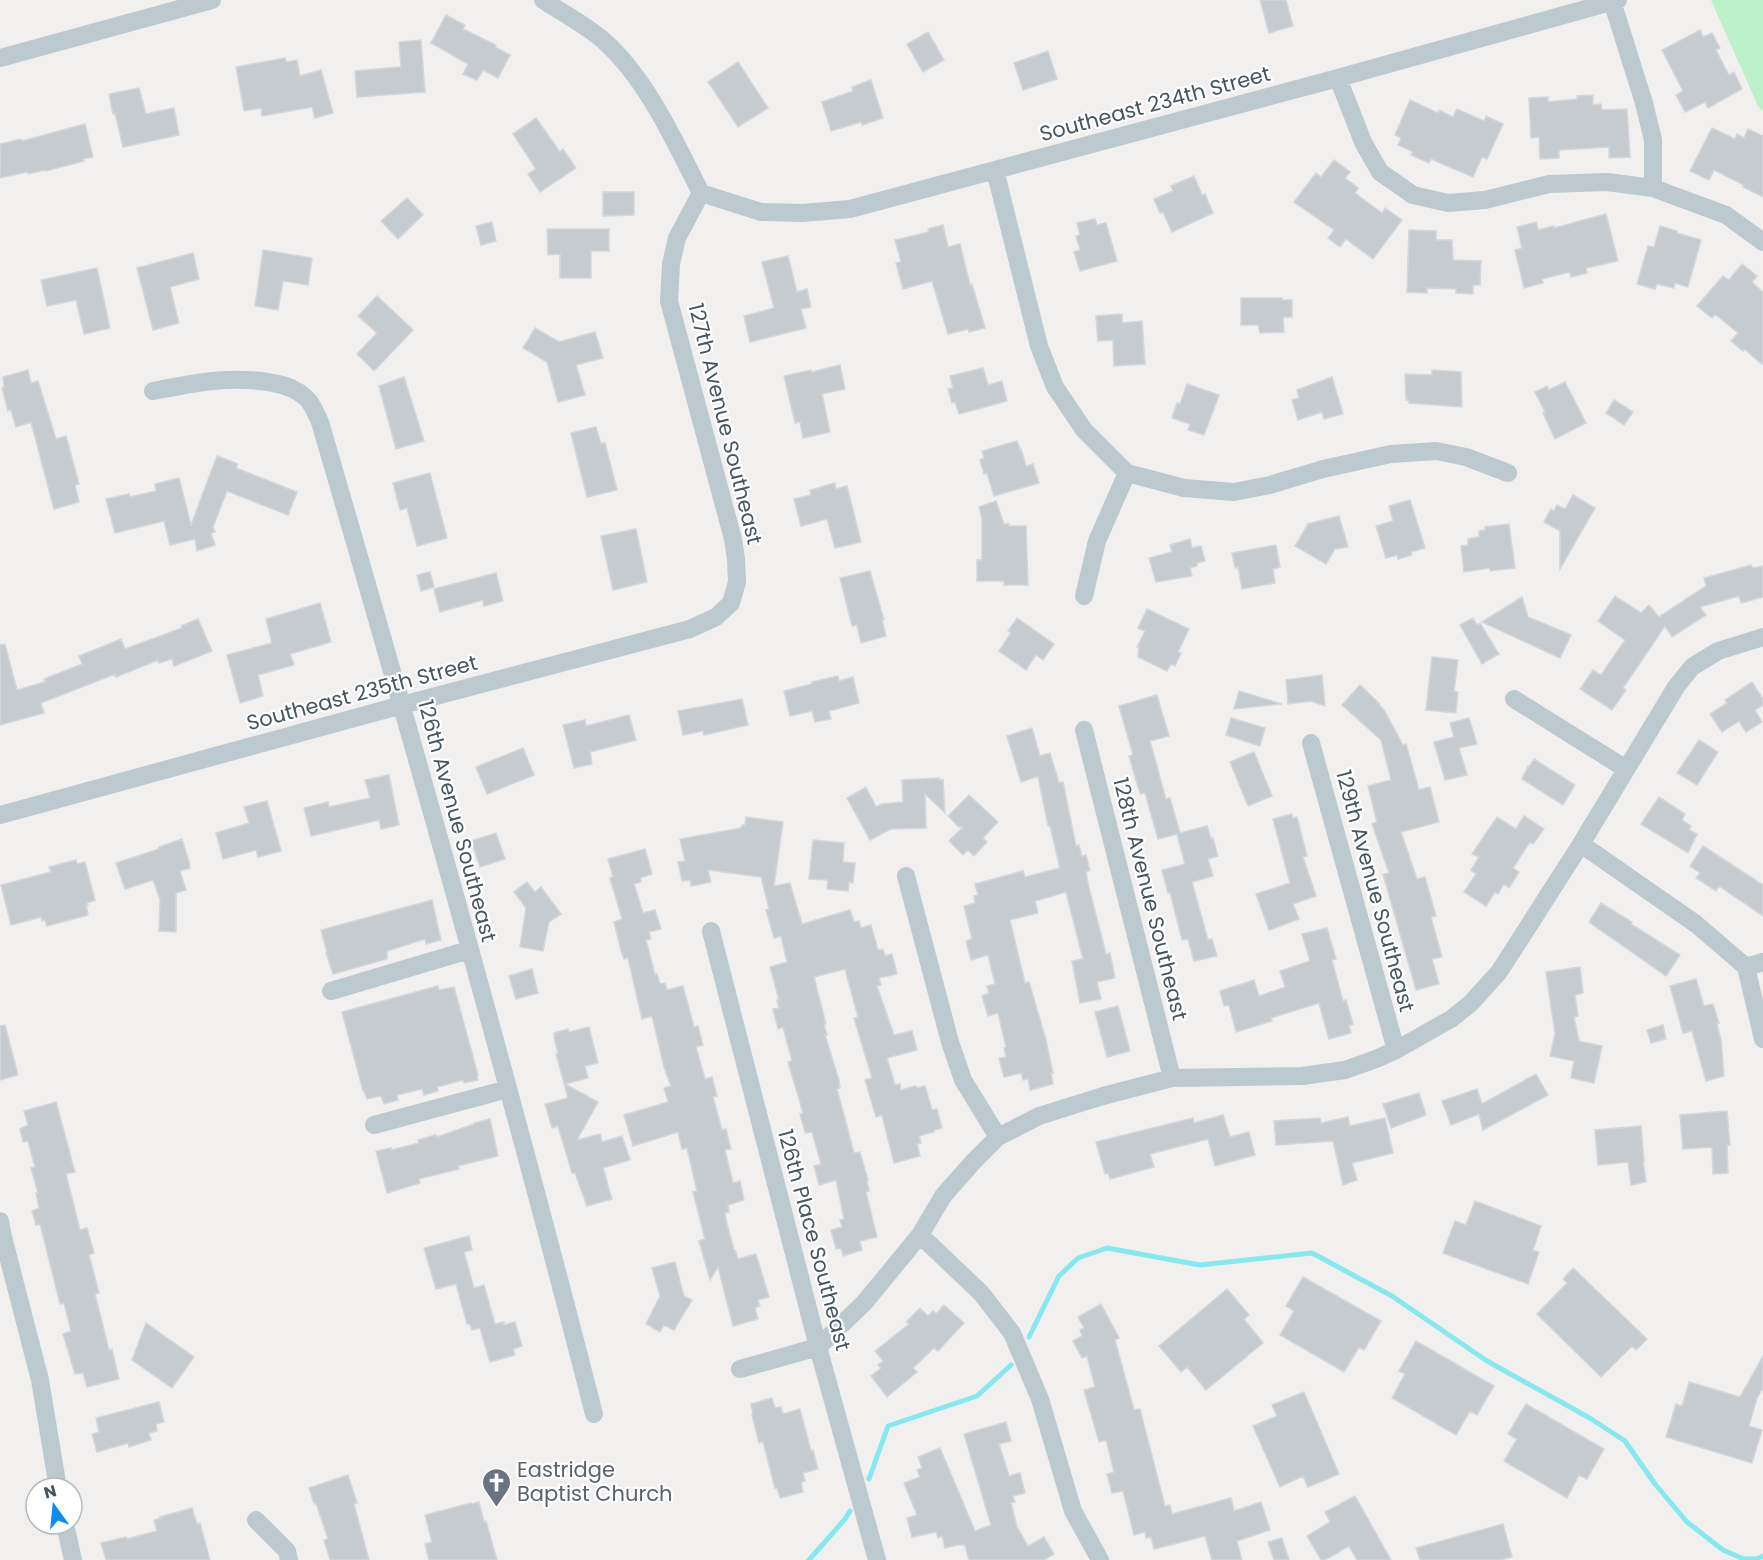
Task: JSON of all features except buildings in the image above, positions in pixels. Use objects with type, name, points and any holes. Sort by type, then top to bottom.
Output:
[{"type":"street","points":[[0,58],[212,0]]},
{"type":"street","points":[[543,0],[604,40],[632,71],[669,130],[700,193]]},
{"type":"street","points":[[1615,1],[1653,140],[1653,188]]},
{"type":"street","name":"Southeast 234th Street","points":[[700,193],[761,212],[802,213],[850,209],[1615,1]]},
{"type":"street","points":[[1338,78],[1363,142],[1380,171],[1413,195],[1448,203],[1485,200],[1548,184],[1607,182],[1653,188],[1726,215],[1763,242]]},
{"type":"street","points":[[995,170],[1039,346],[1055,387],[1084,430],[1127,473],[1184,488],[1234,492],[1391,454],[1436,451],[1466,458],[1508,473]]},
{"type":"street","name":"127th Avenue Southeast","points":[[700,193],[677,238],[670,264],[669,301],[733,539],[737,582],[731,603]]},
{"type":"street","name":"126th Avenue Southeast","points":[[153,391],[207,381],[237,378],[258,380],[296,390],[307,398],[320,422],[402,705],[532,1175],[594,1414]]},
{"type":"street","points":[[1084,596],[1098,541],[1127,473]]},
{"type":"street","name":"Southeast 235th Street","points":[[0,815],[690,629],[716,617],[731,603]]},
{"type":"street","points":[[740,1369],[818,1347],[864,1303],[920,1235],[943,1196],[973,1162],[998,1137],[1039,1116],[1173,1078],[1302,1076],[1345,1070],[1395,1050],[1451,1019],[1470,1004],[1499,972],[1581,844],[1676,687],[1692,667],[1718,651],[1763,637]]},
{"type":"street","points":[[1514,699],[1626,769]]},
{"type":"street","name":"128th Avenue Southeast","points":[[1084,730],[1173,1078]]},
{"type":"street","name":"129th Avenue Southeast","points":[[1311,743],[1395,1050]]},
{"type":"street","points":[[1581,844],[1754,964],[1763,1039]]},
{"type":"street","points":[[906,876],[950,1042],[963,1080],[998,1137]]},
{"type":"street","name":"126th Place Southeast","points":[[711,931],[818,1347],[878,1560]]},
{"type":"street","points":[[331,991],[469,950]]},
{"type":"street","points":[[374,1125],[508,1089]]},
{"type":"street","points":[[0,1221],[40,1380],[56,1476]]},
{"type":"street","points":[[920,1235],[981,1293],[1012,1333],[1033,1378],[1073,1511],[1100,1560]]},
{"type":"street","points":[[256,1520],[287,1551],[290,1560]]},
{"type":"street","points":[[68,1536],[73,1560]]},
{"type":"green space","points":[[1711,0],[1763,0],[1763,111],[1758,106]]},
{"type":"waterway","points":[[1029,1337],[1059,1276],[1078,1258],[1107,1248],[1200,1265],[1312,1253],[1392,1296],[1487,1361],[1588,1417],[1625,1441],[1655,1484],[1687,1522],[1723,1550],[1744,1559],[1757,1559],[1763,1556]]},
{"type":"waterway","points":[[869,1479],[888,1426],[977,1396],[1011,1365]]},
{"type":"waterway","points":[[809,1560],[850,1511]]},
{"type":"place","name":"Eastridge Baptist Church","points":[[496,1508]]}]
